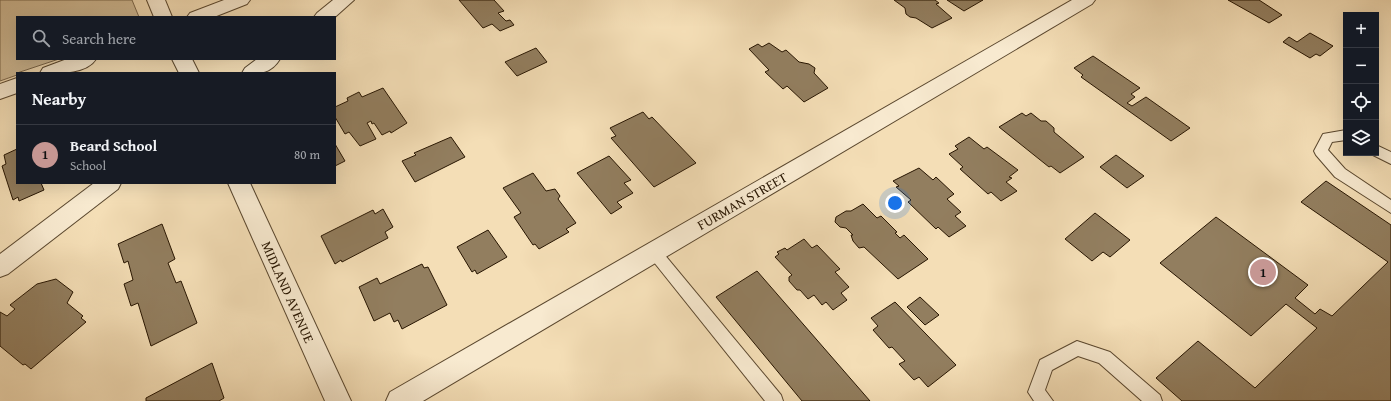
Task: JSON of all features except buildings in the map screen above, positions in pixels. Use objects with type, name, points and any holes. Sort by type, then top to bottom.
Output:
[{"type":"street","points":[[156,0],[163,16]]},
{"type":"street","points":[[199,16],[240,0]]},
{"type":"street","points":[[324,16],[345,0]]},
{"type":"street","name":"FURMAN STREET","points":[[399,401],[1086,0]]},
{"type":"street","points":[[53,72],[83,60]]},
{"type":"street","points":[[182,60],[188,72]]},
{"type":"street","points":[[253,72],[269,60]]},
{"type":"street","points":[[0,92],[16,85]]},
{"type":"street","points":[[0,267],[109,184]]},
{"type":"street","name":"MIDLAND AVENUE","points":[[239,184],[338,401]]},
{"type":"lane","points":[[1343,136],[1328,138],[1321,151],[1340,173],[1391,207]]},
{"type":"lane","points":[[1379,152],[1391,159]]},
{"type":"lane","points":[[654,252],[775,401]]},
{"type":"lane","points":[[1045,401],[1036,392],[1046,365],[1077,348],[1104,357],[1154,401]]},
{"type":"shaded area","points":[[0,0],[132,0],[139,16],[16,16],[16,60],[56,60],[16,72],[16,75],[0,81]]},
{"type":"place","name":"Beard School","points":[[1263,272]]}]
